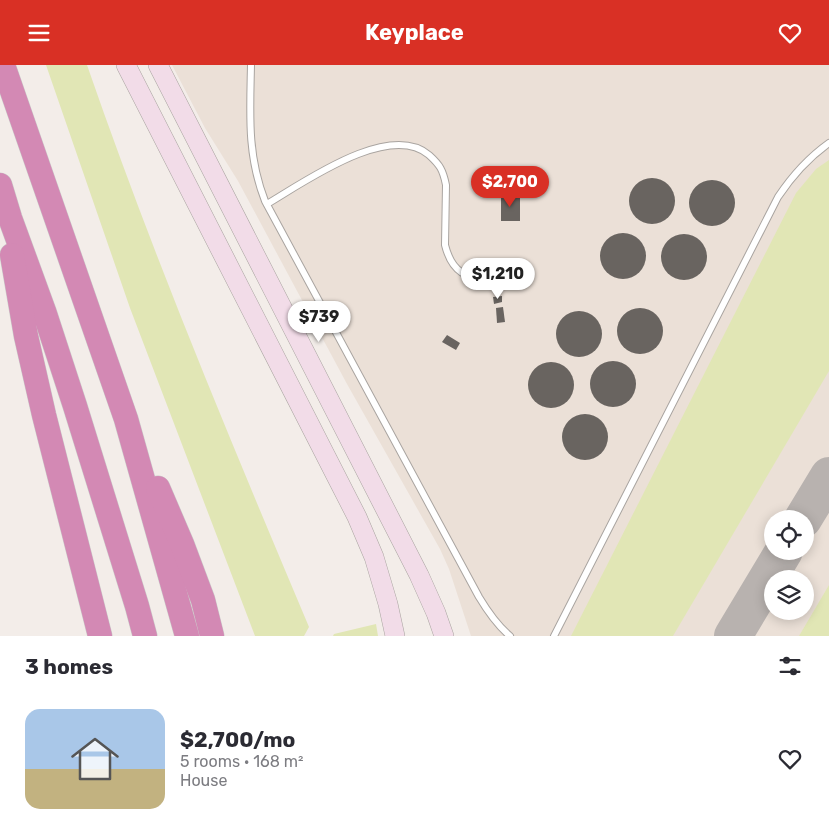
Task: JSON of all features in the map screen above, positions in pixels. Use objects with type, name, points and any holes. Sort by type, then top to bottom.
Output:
[{"type":"highway","points":[[3,65],[126,419],[187,636]]},
{"type":"highway","points":[[0,185],[75,406],[145,636]]},
{"type":"highway","points":[[10,218],[11,253],[26,336],[100,636]]},
{"type":"highway","points":[[126,419],[182,544],[203,600],[212,636]]},
{"type":"main road","points":[[126,65],[357,517],[374,557],[388,604],[394,636]]},
{"type":"main road","points":[[158,65],[420,575],[444,636]]},
{"type":"lane","points":[[251,65],[251,145],[259,185],[267,204],[479,597],[500,627],[510,636]]},
{"type":"lane","points":[[554,636],[775,204],[786,185],[801,167],[829,143]]},
{"type":"lane","points":[[267,204],[335,164],[360,152],[378,147],[397,145],[413,147],[425,152],[433,159],[440,166],[444,175],[446,185],[445,245],[452,262],[459,271],[467,275],[493,281]]},
{"type":"shaded area","points":[[172,65],[829,65],[829,636],[471,636],[449,569],[440,549],[347,384],[238,181],[205,128]]},
{"type":"green space","points":[[46,65],[87,65],[166,278],[309,627],[304,636],[255,636],[130,308]]},
{"type":"green space","points":[[829,160],[829,371],[673,636],[571,636],[796,193],[816,169]]},
{"type":"green space","points":[[829,585],[829,636],[799,636],[808,620],[814,620],[814,610]]},
{"type":"green space","points":[[376,624],[378,636],[333,636],[334,634]]},
{"type":"building","points":[[652,178],[665,182],[671,188],[675,201],[671,214],[665,220],[652,224],[639,220],[633,214],[629,201],[633,188],[639,182]]},
{"type":"building","points":[[502,180],[511,180],[511,185],[502,185]]},
{"type":"building","points":[[712,180],[725,184],[731,190],[735,203],[731,216],[725,222],[712,226],[699,222],[693,216],[689,203],[693,190],[699,184]]},
{"type":"building","points":[[501,195],[520,195],[520,221],[501,221]]},
{"type":"building","points":[[623,233],[636,237],[642,243],[646,256],[642,269],[636,275],[623,279],[610,275],[604,269],[600,256],[604,243],[610,237]]},
{"type":"building","points":[[684,234],[697,238],[703,244],[707,257],[703,270],[697,276],[684,280],[671,276],[665,270],[661,257],[665,244],[671,238]]},
{"type":"building","points":[[502,296],[502,302],[494,304],[493,297]]},
{"type":"building","points":[[503,307],[505,322],[497,323],[496,308]]},
{"type":"building","points":[[640,308],[653,312],[659,318],[663,331],[659,344],[653,350],[640,354],[627,350],[621,344],[617,331],[621,318],[627,312]]},
{"type":"building","points":[[579,311],[592,315],[598,321],[602,334],[598,347],[592,353],[579,357],[566,353],[560,347],[556,334],[560,321],[566,315]]},
{"type":"building","points":[[447,335],[460,343],[456,350],[442,342]]},
{"type":"building","points":[[613,361],[626,365],[632,371],[636,384],[632,397],[626,403],[613,407],[600,403],[594,397],[590,384],[594,371],[600,365]]},
{"type":"building","points":[[551,362],[564,366],[570,372],[574,385],[570,398],[564,404],[551,408],[538,404],[532,398],[528,385],[532,372],[538,366]]},
{"type":"building","points":[[585,414],[598,418],[604,424],[608,437],[604,450],[598,456],[585,460],[572,456],[566,450],[562,437],[566,424],[572,418]]},
{"type":"taxiway","points":[[808,510],[829,476]]},
{"type":"taxiway","points":[[733,636],[779,560]]}]
